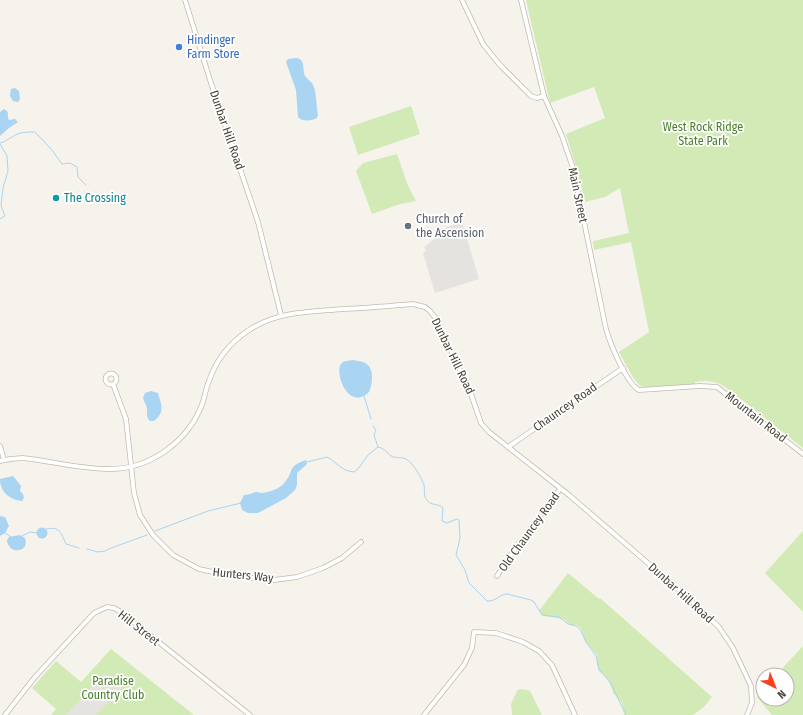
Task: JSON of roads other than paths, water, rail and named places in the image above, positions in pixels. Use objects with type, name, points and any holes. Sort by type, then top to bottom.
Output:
[{"type":"street","name":"Dunbar Hill Road","points":[[185,0],[211,83],[258,222],[281,316],[307,312],[412,304],[425,307],[434,316],[441,328],[471,394],[481,423],[489,432],[560,489],[672,584],[719,627],[733,648],[751,686],[752,702],[747,715]]},
{"type":"street","points":[[462,0],[480,40],[499,64],[531,96],[538,98],[544,96]]},
{"type":"street","name":"Main Street","points":[[521,0],[544,96],[562,136],[573,168],[606,329],[623,368],[636,388]]},
{"type":"street","points":[[0,446],[2,461],[15,458],[29,459],[108,469],[131,466],[158,456],[180,439],[187,431],[197,415],[212,372],[224,353],[250,330],[269,319],[281,316]]},
{"type":"street","name":"Chauncey Road","points":[[508,447],[623,368]]},
{"type":"street","name":"Hunters Way","points":[[113,384],[126,419],[134,493],[140,515],[153,535],[173,555],[199,570],[231,576],[274,580],[297,577],[323,568],[342,558],[361,542]]},
{"type":"street","name":"Mountain Road","points":[[636,388],[641,390],[700,386],[717,387],[803,454]]},
{"type":"street","name":"Old Chauncey Road","points":[[497,576],[512,553],[560,489]]},
{"type":"street","name":"Hill Street","points":[[5,715],[35,677],[88,618],[99,610],[111,607],[121,612],[250,715]]},
{"type":"street","points":[[424,715],[464,665],[472,648],[474,632],[496,633],[523,642],[539,651],[552,665],[563,686],[575,715]]},
{"type":"water","points":[[296,58],[301,60],[305,76],[314,86],[318,115],[317,118],[312,120],[304,120],[298,117],[296,90],[286,62],[288,59]]},
{"type":"water","points":[[15,88],[19,91],[20,99],[18,102],[13,101],[10,96],[11,89]]},
{"type":"water","points":[[4,109],[8,112],[9,120],[15,119],[18,122],[0,136],[0,112]]},
{"type":"water","points":[[353,360],[367,364],[370,367],[372,375],[369,392],[362,397],[355,397],[345,389],[340,375],[339,369],[341,364],[345,361]]},
{"type":"water","points":[[151,391],[158,393],[162,408],[160,414],[154,421],[150,421],[148,418],[147,408],[143,398],[145,393]]},
{"type":"water","points":[[306,460],[307,464],[297,473],[297,485],[295,490],[286,498],[258,513],[248,513],[242,510],[240,503],[244,495],[256,492],[265,493],[278,488],[288,478],[293,467]]},
{"type":"water","points":[[13,476],[21,486],[20,491],[24,498],[22,501],[14,499],[6,494],[0,484],[0,479]]},
{"type":"water","points":[[0,516],[5,517],[9,526],[5,533],[0,536]]},
{"type":"water","points":[[40,528],[44,528],[46,529],[46,537],[40,538],[37,535],[37,531]]},
{"type":"water","points":[[20,535],[25,538],[26,543],[22,549],[14,550],[8,545],[7,540],[9,537]]},
{"type":"waterway","points":[[0,143],[20,133],[35,132],[52,150],[62,164],[70,163],[77,167],[78,177],[86,185]]},
{"type":"waterway","points":[[0,144],[7,156],[8,171],[3,188],[1,206],[5,216],[0,219]]},
{"type":"waterway","points":[[364,396],[371,419]]},
{"type":"waterway","points":[[373,426],[376,430],[374,435],[378,447]]},
{"type":"waterway","points":[[307,462],[327,457],[346,470],[354,472],[368,455],[378,447],[393,457],[404,458],[409,461],[423,482],[426,498],[430,503],[439,505],[443,508],[442,521],[447,523],[457,519],[459,520],[460,538],[456,555],[465,570],[469,583],[487,601],[507,594],[531,600],[534,602],[542,615],[559,617],[568,624],[576,626],[580,629],[586,642],[596,656],[599,669],[610,682],[626,715]]},
{"type":"waterway","points":[[155,531],[208,511],[241,503]]},
{"type":"waterway","points":[[46,529],[51,528],[59,531],[66,544],[79,548]]},
{"type":"waterway","points":[[22,536],[30,532],[38,533]]},
{"type":"waterway","points":[[5,533],[11,537]]},
{"type":"waterway","points":[[87,549],[98,552],[105,551],[147,535]]},
{"type":"place","name":"Hindinger Farm Store","points":[[179,47]]},
{"type":"place","name":"The Crossing","points":[[56,198]]},
{"type":"place","name":"Church of the Ascension","points":[[408,226]]},
{"type":"park label","name":"West Rock Ridge State Park","points":[[703,134]]},
{"type":"park label","name":"Paradise Country Club","points":[[113,688]]}]
